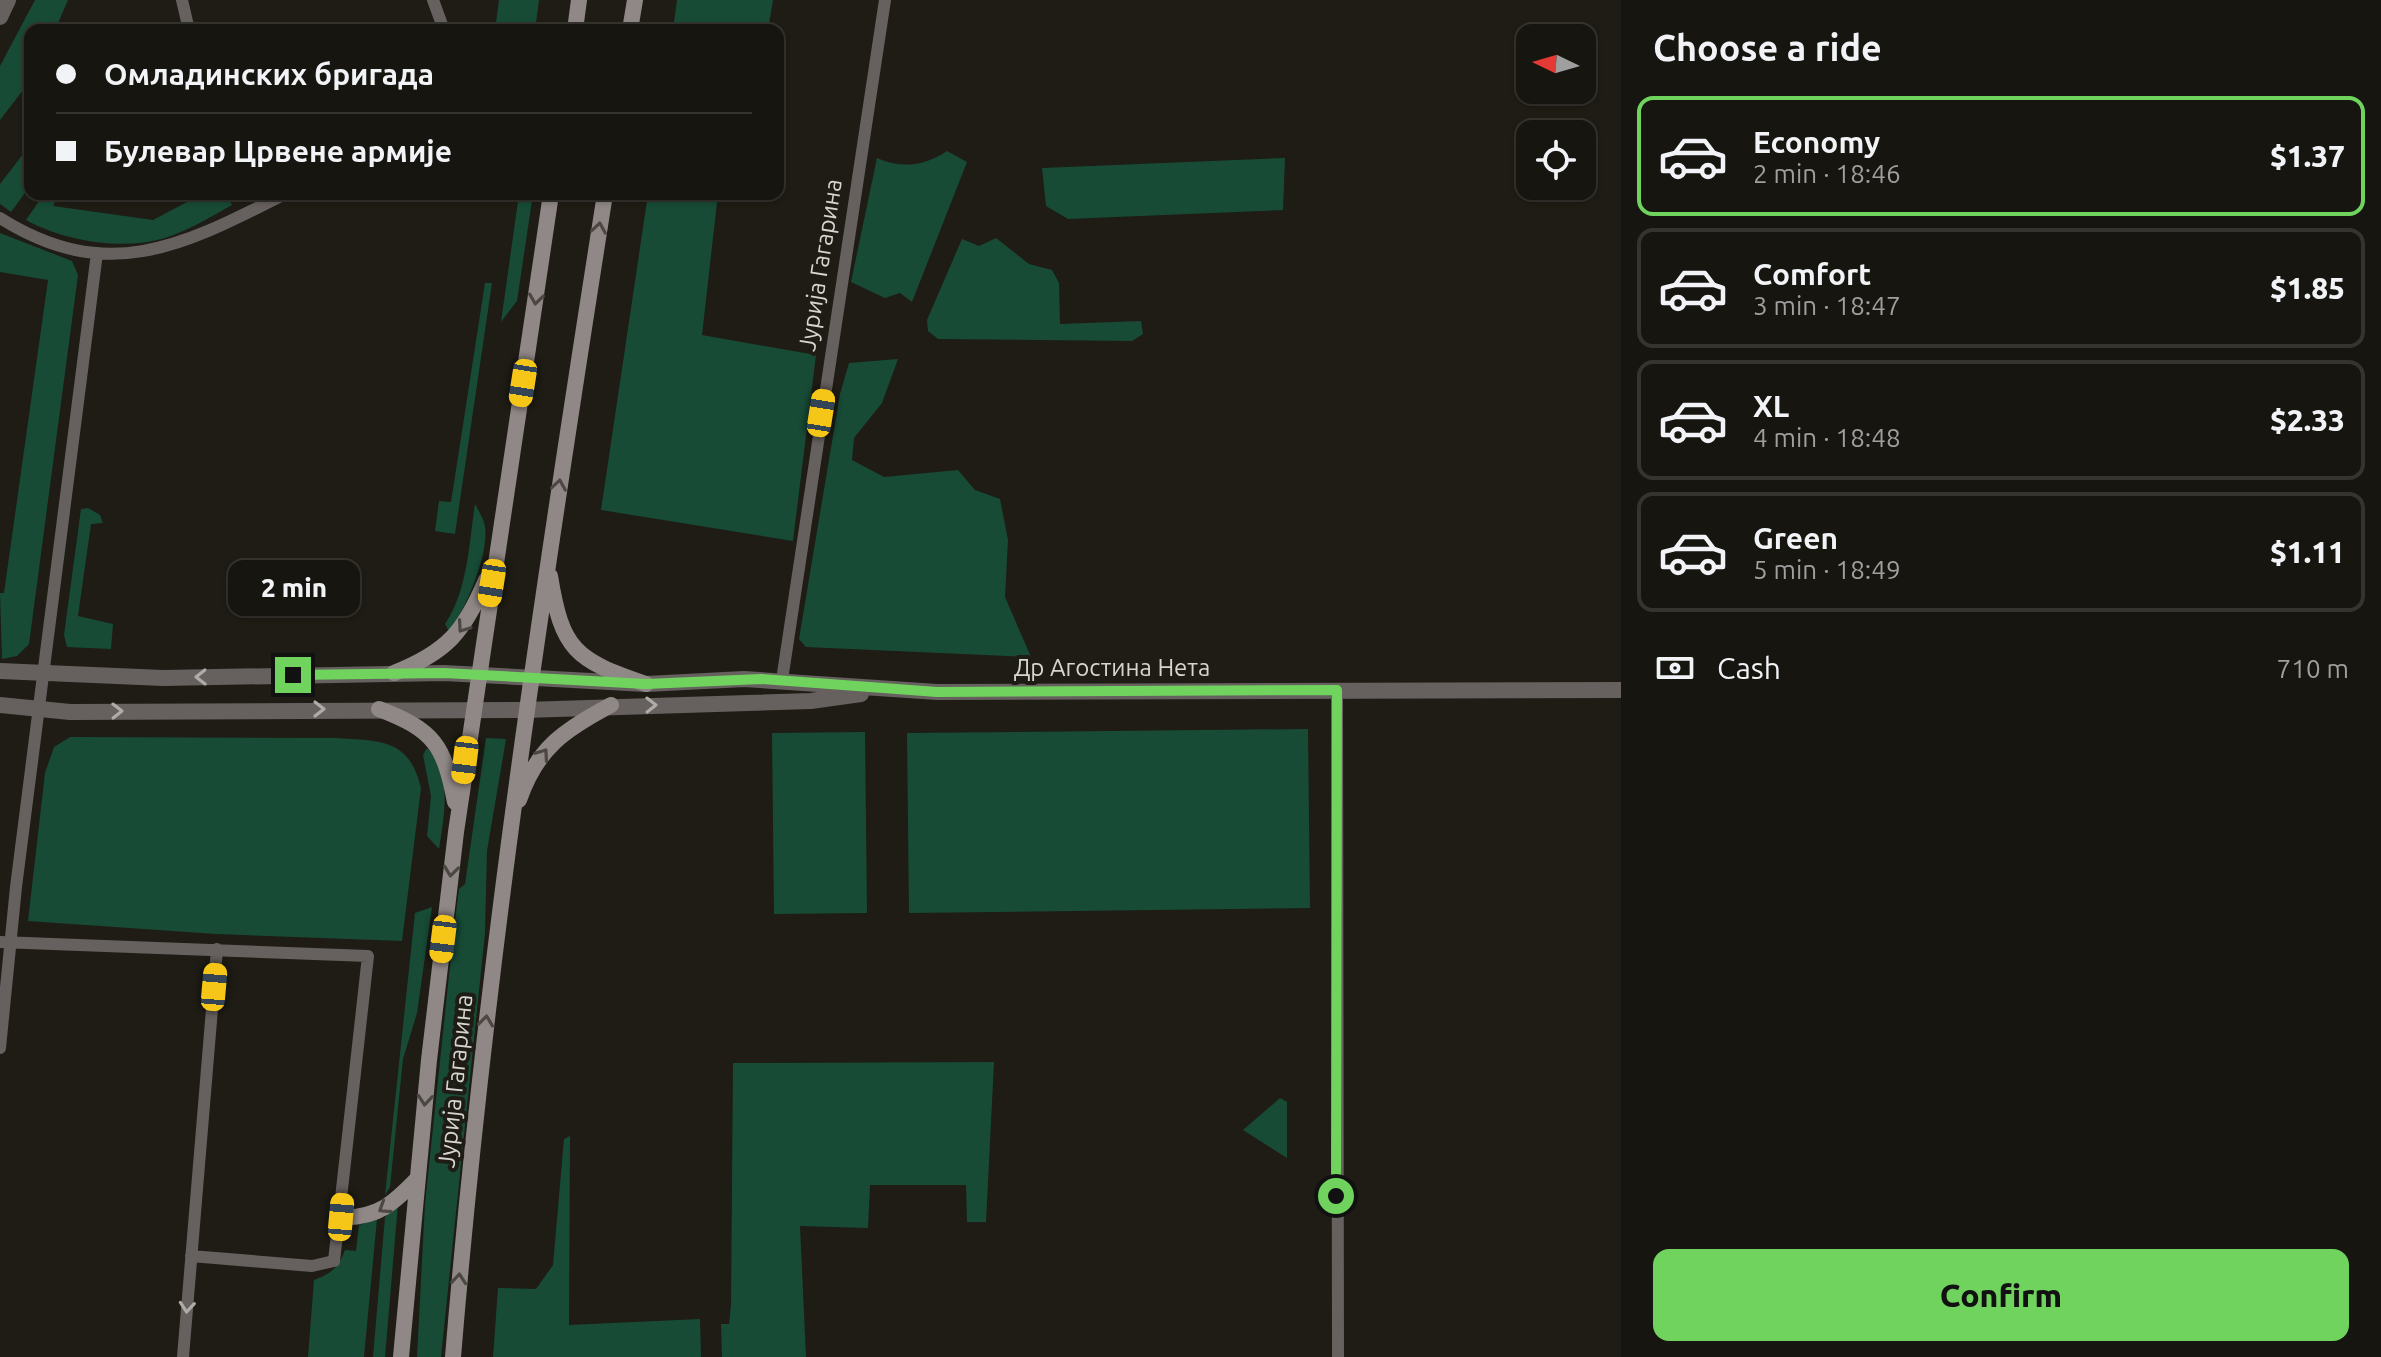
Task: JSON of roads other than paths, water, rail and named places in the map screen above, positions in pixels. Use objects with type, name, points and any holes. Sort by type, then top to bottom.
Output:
[{"type":"main road","points":[[576,24],[579,0]]},
{"type":"main road","points":[[631,24],[635,0]]},
{"type":"main road","name":"Јурија Гагарина","points":[[401,1357],[457,821],[550,200]]},
{"type":"main road","name":"Јурија Гагарина","points":[[453,1357],[477,1093],[510,824],[547,562],[604,200]]},
{"type":"main road","points":[[394,673],[441,651],[456,636],[475,608],[497,557]]},
{"type":"main road","points":[[547,562],[556,613],[569,643],[600,666],[646,684]]},
{"type":"main road","points":[[510,824],[522,792],[549,745],[566,730],[611,705]]},
{"type":"main road","points":[[379,709],[414,724],[438,744],[450,775],[457,821]]},
{"type":"main road","points":[[341,1217],[366,1217],[382,1212],[418,1178]]},
{"type":"street","points":[[0,17],[8,0]]},
{"type":"street","points":[[182,0],[188,24]]},
{"type":"street","points":[[433,0],[442,24]]},
{"type":"street","name":"Јурија Гагарина","points":[[782,680],[885,0]]},
{"type":"street","points":[[257,200],[260,207]]},
{"type":"street","points":[[0,218],[37,237],[97,253],[135,253],[174,246],[208,234],[273,200]]},
{"type":"street","points":[[0,1048],[3,939],[44,674],[97,253]]},
{"type":"street","name":"Др Агостина Нета","points":[[0,671],[163,678],[479,674],[646,684],[782,680],[887,691],[1621,690]]},
{"type":"street","points":[[1337,690],[1338,1357]]},
{"type":"street","name":"Др Агостина Нета","points":[[0,705],[39,710],[525,710],[811,701],[887,691]]},
{"type":"street","points":[[3,939],[368,956],[337,1253],[329,1265],[191,1256]]},
{"type":"street","points":[[183,1357],[217,949]]}]
